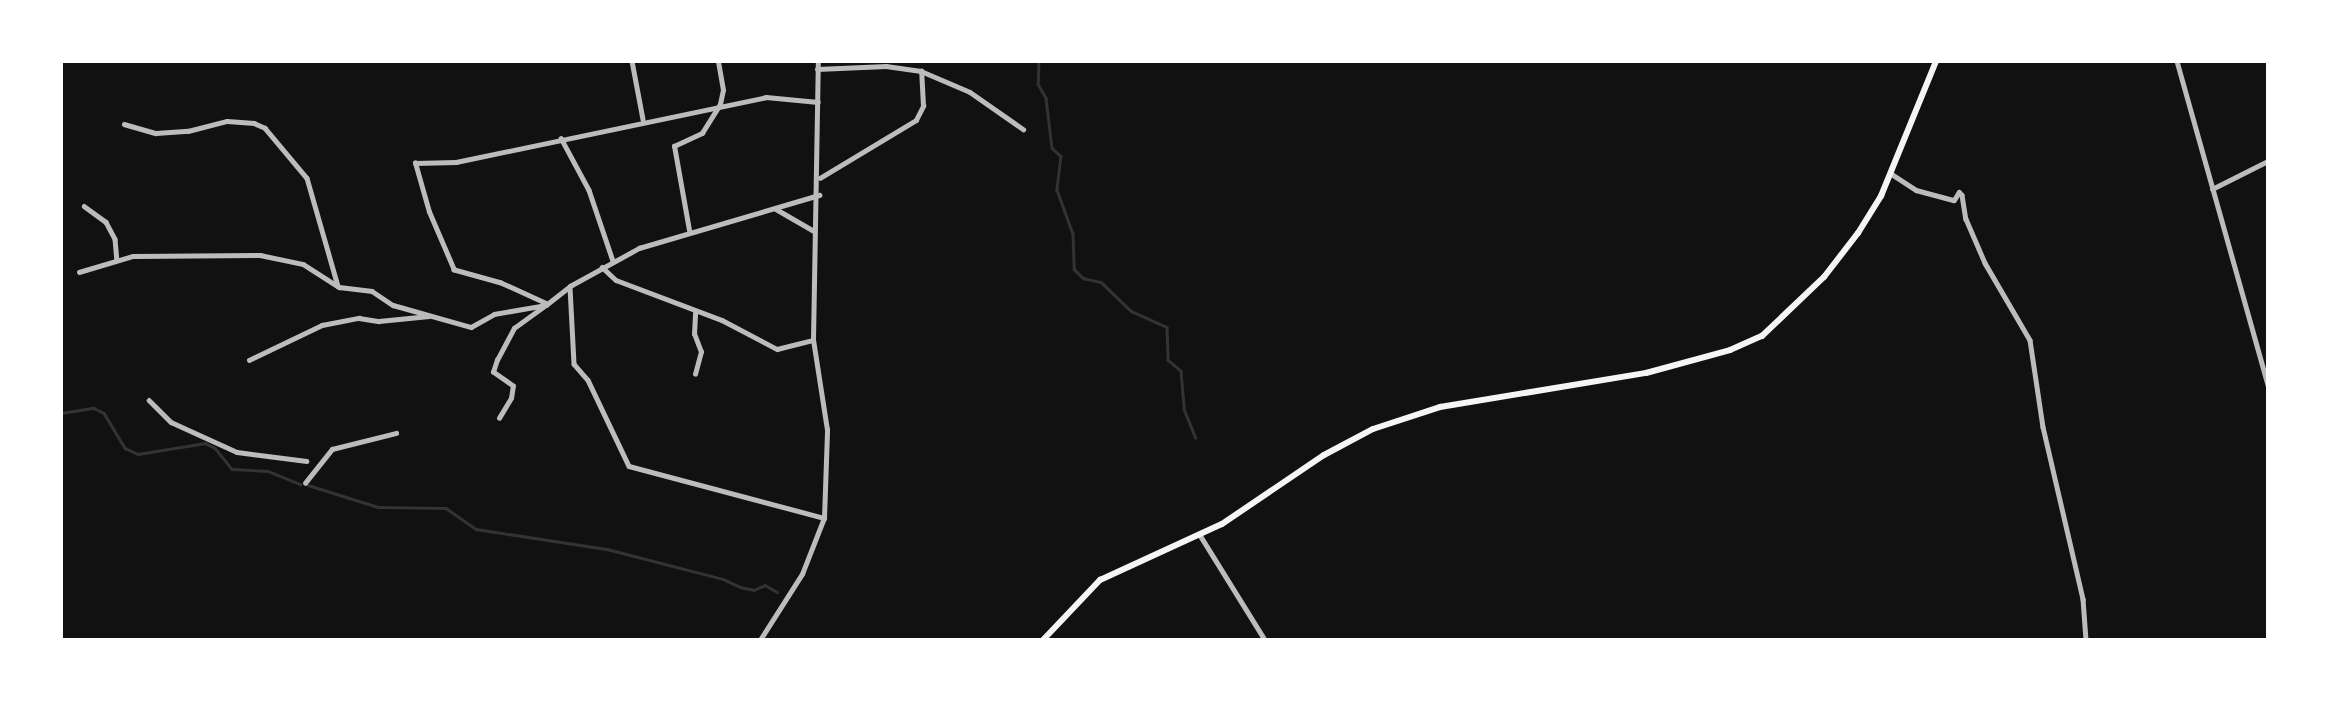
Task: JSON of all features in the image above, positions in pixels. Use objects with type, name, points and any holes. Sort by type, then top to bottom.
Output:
[{"type":"main road","points":[[1043,640],[1100,580],[1200,535],[1324,455],[1403,418],[1646,373],[1730,351],[1762,336],[1799,304],[1843,255],[1890,173],[1936,61]]},
{"type":"street","points":[[632,61],[643,120]]},
{"type":"street","points":[[689,230],[674,146],[702,133],[720,104],[723,90],[718,61]]},
{"type":"street","points":[[760,640],[802,574],[824,518],[827,430],[813,340],[814,232],[819,195],[818,61]]},
{"type":"street","points":[[2177,61],[2268,384]]},
{"type":"street","points":[[817,69],[886,65],[921,71],[970,92],[1023,129]]},
{"type":"street","points":[[819,179],[916,120],[923,106],[921,71]]},
{"type":"street","points":[[546,304],[501,283],[454,270],[429,212],[415,163],[456,162],[643,120],[766,97],[818,102]]},
{"type":"street","points":[[124,124],[156,133],[188,131],[227,121],[254,123],[265,128],[307,177],[339,287]]},
{"type":"street","points":[[561,138],[589,190],[612,261]]},
{"type":"street","points":[[2212,190],[2268,161]]},
{"type":"street","points":[[1890,173],[1916,190],[1954,200],[1959,192],[1962,195],[1966,219],[1985,263],[2030,340],[2043,427],[2083,598],[2085,640]]},
{"type":"street","points":[[499,418],[512,398],[513,386],[493,372],[513,328],[570,286],[612,261],[689,230],[819,195]]},
{"type":"street","points":[[84,206],[107,222],[115,239],[117,260]]},
{"type":"street","points":[[776,208],[814,232]]},
{"type":"street","points":[[79,272],[117,260],[200,253],[260,255],[303,264],[339,287],[372,291],[393,305],[471,327],[494,314],[546,304]]},
{"type":"street","points":[[602,267],[616,279],[695,313],[722,320],[777,349],[813,340]]},
{"type":"street","points":[[570,286],[574,364],[588,380],[629,466],[716,491],[760,497],[824,518]]},
{"type":"street","points":[[695,313],[694,334],[701,352],[695,374]]},
{"type":"street","points":[[249,359],[322,325],[359,318],[379,321],[433,316]]},
{"type":"street","points":[[149,400],[189,433],[215,438],[237,452],[306,461]]},
{"type":"street","points":[[305,483],[332,449],[380,440],[396,433]]},
{"type":"street","points":[[1200,535],[1265,640]]},
{"type":"waterway","points":[[1039,61],[1038,84],[1046,98],[1052,148],[1061,156],[1057,190],[1073,234],[1074,269],[1083,278],[1101,282],[1131,311],[1167,327],[1168,360],[1181,371],[1184,409],[1196,438]]},
{"type":"waterway","points":[[61,413],[94,408],[104,413],[125,448],[138,454],[205,443],[215,448],[232,469],[268,471],[300,484]]},
{"type":"waterway","points":[[308,485],[378,507],[446,508],[476,529],[607,549],[723,579],[740,587],[754,590],[765,585],[777,592]]}]
